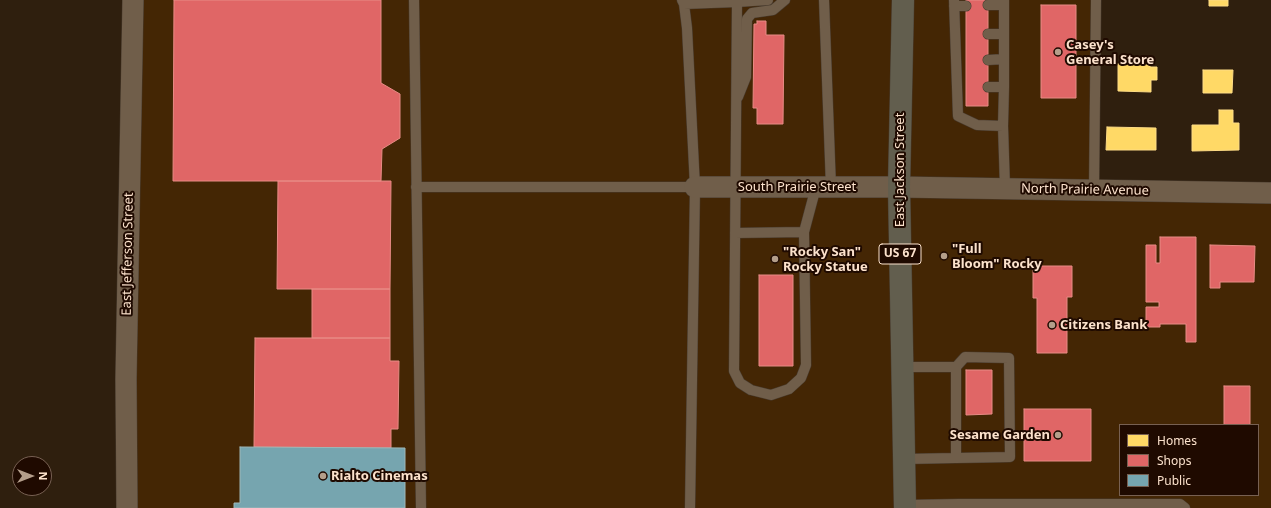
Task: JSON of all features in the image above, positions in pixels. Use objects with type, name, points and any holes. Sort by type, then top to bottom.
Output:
[{"type":"highway","name":"East Jackson Street","points":[[903,0],[899,187],[905,506]]},
{"type":"street","name":"East Jefferson Street","points":[[127,508],[126,379],[133,0]]},
{"type":"street","name":"South Prairie Street","points":[[695,187],[899,187]]},
{"type":"street","name":"North Prairie Avenue","points":[[899,187],[1271,193]]},
{"type":"lane","points":[[414,0],[421,508]]},
{"type":"lane","points":[[690,508],[695,187],[687,28],[683,2],[737,2],[768,0]]},
{"type":"lane","points":[[736,101],[746,77],[747,19],[752,13],[773,10],[784,0]]},
{"type":"lane","points":[[737,2],[734,371],[740,383],[751,390],[771,395],[789,389],[800,378],[806,365],[804,232],[823,187],[824,0]]},
{"type":"lane","points":[[1094,190],[1096,0]]},
{"type":"lane","points":[[988,5],[1004,2],[1004,188]]},
{"type":"lane","points":[[966,6],[954,3],[955,36],[961,61],[961,88],[958,116],[978,125],[1003,126]]},
{"type":"lane","points":[[988,34],[1004,34]]},
{"type":"lane","points":[[955,36],[966,36]]},
{"type":"lane","points":[[988,60],[1004,59]]},
{"type":"lane","points":[[988,87],[1004,87]]},
{"type":"lane","points":[[416,187],[695,187]]},
{"type":"lane","points":[[735,233],[804,232]]},
{"type":"lane","points":[[904,459],[1010,457],[1009,358],[965,357],[956,368],[956,458]]},
{"type":"lane","points":[[902,367],[956,368]]},
{"type":"lane","points":[[905,506],[1100,506],[1180,504],[1185,508]]},
{"type":"shaded area","points":[[135,0],[1096,0],[1094,190],[1271,193],[1271,508],[129,508]]},
{"type":"building: Homes","points":[[1209,0],[1228,0],[1228,6],[1209,6]]},
{"type":"building: Homes","points":[[1118,64],[1150,65],[1150,67],[1157,67],[1157,80],[1151,80],[1151,92],[1118,91]]},
{"type":"building: Homes","points":[[1203,70],[1233,70],[1232,93],[1203,93]]},
{"type":"building: Homes","points":[[1219,110],[1233,110],[1233,123],[1239,123],[1239,150],[1192,151],[1192,125],[1219,125]]},
{"type":"building: Homes","points":[[1107,127],[1156,128],[1156,150],[1106,150]]},
{"type":"building: Shops","points":[[174,0],[381,0],[381,83],[400,94],[400,138],[382,149],[381,181],[173,181]]},
{"type":"building: Shops","points":[[966,0],[988,0],[988,106],[966,106]]},
{"type":"building: Shops","name":"Casey's General Store","points":[[1041,5],[1076,5],[1076,98],[1041,98]]},
{"type":"building: Shops","points":[[757,21],[766,21],[766,35],[784,35],[783,124],[757,124],[757,108],[753,108],[754,24],[757,24]]},
{"type":"building: Shops","points":[[278,181],[391,181],[390,289],[277,289]]},
{"type":"building: Shops","points":[[1160,237],[1196,237],[1196,342],[1186,342],[1186,324],[1160,324],[1160,327],[1146,327],[1146,307],[1159,307],[1159,302],[1146,302],[1146,245],[1156,245],[1156,263],[1160,263]]},
{"type":"building: Shops","points":[[1210,245],[1255,246],[1254,282],[1220,282],[1220,288],[1210,288]]},
{"type":"building: Shops","name":"Citizens Bank","points":[[1033,266],[1072,266],[1072,297],[1067,297],[1067,353],[1037,353],[1037,298],[1033,298]]},
{"type":"building: Shops","points":[[759,275],[793,275],[793,366],[759,366]]},
{"type":"building: Shops","points":[[312,289],[390,289],[390,338],[312,338]]},
{"type":"building: Shops","points":[[255,338],[390,338],[390,361],[399,361],[398,429],[391,429],[391,448],[254,447]]},
{"type":"building: Shops","points":[[966,370],[992,370],[992,414],[966,415]]},
{"type":"building: Shops","points":[[1224,386],[1250,386],[1250,424],[1224,424]]},
{"type":"building: Shops","name":"Sesame Garden","points":[[1024,409],[1091,409],[1091,461],[1024,461]]},
{"type":"building: Public","name":"Rialto Cinemas","points":[[240,447],[405,448],[405,508],[234,508],[234,503],[240,503]]},
{"type":"place","name":"Casey's General Store","points":[[1058,52]]},
{"type":"place","name":"\"Full Bloom\" Rocky","points":[[944,256]]},
{"type":"place","name":"\"Rocky San\" Rocky Statue","points":[[775,259]]},
{"type":"place","name":"Citizens Bank","points":[[1052,325]]},
{"type":"place","name":"Sesame Garden","points":[[1058,435]]},
{"type":"place","name":"Rialto Cinemas","points":[[323,476]]}]
